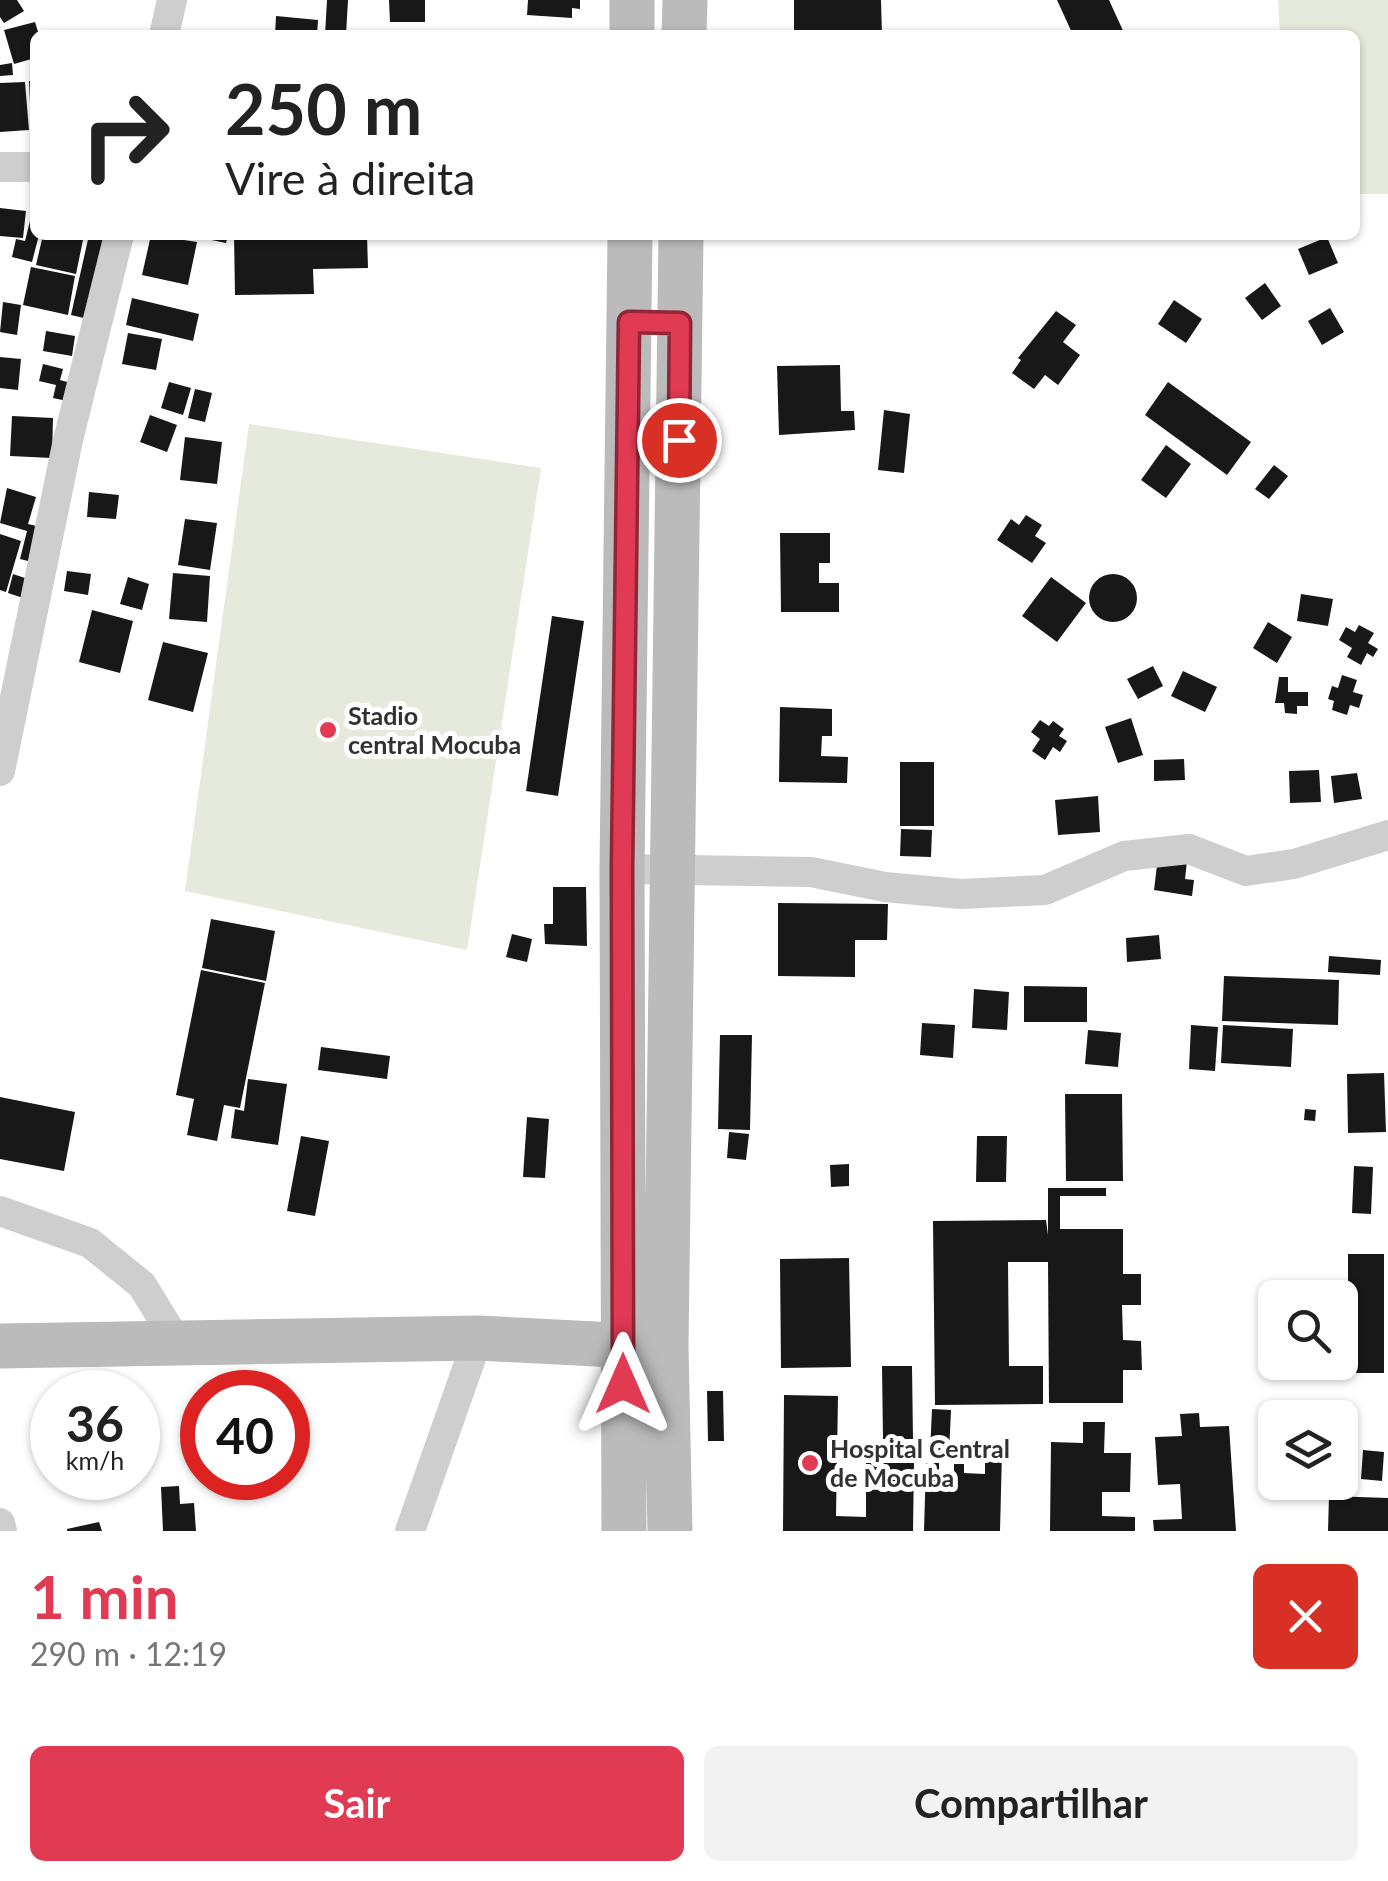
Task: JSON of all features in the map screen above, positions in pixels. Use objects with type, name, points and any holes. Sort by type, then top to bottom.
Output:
[{"type":"street","points":[[165,30],[172,0]]},
{"type":"street","points":[[632,0],[632,30]]},
{"type":"street","points":[[684,30],[685,0]]},
{"type":"street","points":[[0,167],[30,167]]},
{"type":"street","points":[[0,771],[68,440],[118,240]]},
{"type":"street","points":[[630,240],[622,868],[644,1347],[670,1531]]},
{"type":"street","points":[[624,1531],[644,1347],[674,868],[681,240]]},
{"type":"street","points":[[629,322],[680,323]]},
{"type":"street","points":[[622,868],[812,872],[885,887],[960,894],[1045,890],[1124,856],[1189,849],[1246,871],[1294,864],[1388,835]]},
{"type":"street","points":[[0,1211],[90,1244],[142,1285],[178,1344]]},
{"type":"street","points":[[0,1346],[478,1338],[644,1347]]},
{"type":"street","points":[[410,1531],[478,1338]]},
{"type":"street","points":[[0,1523],[2,1531]]},
{"type":"shaded area","points":[[1278,0],[1388,0],[1388,194],[1360,194],[1360,30],[1280,30]]},
{"type":"shaded area","points":[[249,424],[541,468],[467,950],[185,891]]},
{"type":"building","points":[[0,0],[17,0],[24,11],[4,23]]},
{"type":"building","points":[[327,0],[348,0],[346,30],[325,30]]},
{"type":"building","points":[[389,0],[425,0],[425,22],[390,22]]},
{"type":"building","points":[[528,0],[580,0],[580,9],[572,8],[572,18],[527,15]]},
{"type":"building","points":[[794,0],[881,0],[882,30],[794,30]]},
{"type":"building","points":[[1057,0],[1109,0],[1123,30],[1071,30]]},
{"type":"building","points":[[276,16],[318,20],[317,30],[275,30]]},
{"type":"building","points":[[35,22],[37,30],[30,30],[30,59],[14,64],[4,30]]},
{"type":"building","points":[[12,63],[13,75],[0,76],[0,65]]},
{"type":"building","points":[[25,82],[29,130],[0,132],[0,83]]},
{"type":"building","points":[[0,208],[26,211],[23,238],[0,236]]},
{"type":"building","points":[[30,221],[30,240],[38,240],[32,262],[12,257],[16,239],[25,241]]},
{"type":"building","points":[[42,240],[83,240],[76,274],[36,265]]},
{"type":"building","points":[[88,240],[106,240],[88,319],[71,315]]},
{"type":"building","points":[[150,240],[197,242],[188,285],[142,275]]},
{"type":"building","points":[[234,240],[367,240],[368,268],[313,269],[314,294],[235,295]]},
{"type":"building","points":[[1328,240],[1338,263],[1309,275],[1298,249]]},
{"type":"building","points":[[31,267],[75,276],[68,315],[23,305]]},
{"type":"building","points":[[1265,283],[1281,306],[1262,320],[1245,298]]},
{"type":"building","points":[[132,298],[199,314],[193,341],[126,325]]},
{"type":"building","points":[[1174,300],[1202,319],[1186,343],[1158,324]]},
{"type":"building","points":[[3,302],[21,305],[17,335],[0,332]]},
{"type":"building","points":[[1330,308],[1344,332],[1322,345],[1308,321]]},
{"type":"building","points":[[1056,311],[1076,325],[1063,342],[1080,355],[1058,385],[1045,375],[1034,389],[1012,373],[1021,360],[1018,358]]},
{"type":"building","points":[[46,331],[75,336],[72,356],[43,351]]},
{"type":"building","points":[[128,333],[162,339],[156,370],[122,364]]},
{"type":"building","points":[[0,357],[21,359],[18,390],[0,388]]},
{"type":"building","points":[[43,364],[63,369],[60,380],[71,383],[67,401],[53,398],[56,385],[39,381]]},
{"type":"building","points":[[840,365],[841,411],[854,411],[855,430],[779,435],[777,366]]},
{"type":"building","points":[[169,382],[191,388],[183,415],[161,408]]},
{"type":"building","points":[[1168,382],[1251,442],[1227,475],[1145,415]]},
{"type":"building","points":[[195,389],[212,393],[205,422],[188,418]]},
{"type":"building","points":[[884,410],[910,414],[904,473],[878,470]]},
{"type":"building","points":[[150,415],[177,425],[167,452],[140,442]]},
{"type":"building","points":[[12,416],[53,418],[52,458],[10,456]]},
{"type":"building","points":[[185,437],[222,442],[217,484],[180,480]]},
{"type":"building","points":[[1166,445],[1191,464],[1166,498],[1141,480]]},
{"type":"building","points":[[1274,465],[1288,476],[1269,499],[1255,489]]},
{"type":"building","points":[[7,488],[36,497],[28,524],[45,528],[36,563],[20,559],[27,531],[0,523]]},
{"type":"building","points":[[89,492],[119,495],[116,519],[87,517]]},
{"type":"building","points":[[1026,515],[1042,525],[1035,536],[1046,543],[1032,563],[997,540],[1011,519],[1019,525]]},
{"type":"building","points":[[185,519],[217,523],[210,570],[178,565]]},
{"type":"building","points":[[780,533],[830,533],[830,563],[819,563],[819,583],[839,583],[839,612],[781,612]]},
{"type":"building","points":[[0,534],[21,541],[6,592],[0,590]]},
{"type":"building","points":[[67,571],[91,574],[88,595],[64,591]]},
{"type":"building","points":[[173,573],[210,576],[207,622],[169,619]]},
{"type":"building","points":[[13,574],[28,579],[23,598],[8,593]]},
{"type":"building","points":[[1113,574],[1130,581],[1137,598],[1130,615],[1113,622],[1096,615],[1089,598],[1096,581]]},
{"type":"building","points":[[128,577],[149,584],[142,610],[120,604]]},
{"type":"building","points":[[1051,577],[1086,603],[1057,642],[1022,616]]},
{"type":"building","points":[[1301,594],[1333,599],[1328,626],[1297,621]]},
{"type":"building","points":[[92,610],[133,621],[120,673],[79,662]]},
{"type":"building","points":[[552,616],[584,621],[558,796],[526,791]]},
{"type":"building","points":[[1268,622],[1292,637],[1277,663],[1253,648]]},
{"type":"building","points":[[1359,625],[1374,633],[1368,643],[1378,649],[1373,657],[1367,653],[1361,665],[1347,657],[1352,648],[1339,640],[1346,627],[1355,632]]},
{"type":"building","points":[[163,642],[208,653],[193,712],[148,700]]},
{"type":"building","points":[[1153,666],[1163,686],[1138,699],[1127,679]]},
{"type":"building","points":[[1183,671],[1217,687],[1205,712],[1171,696]]},
{"type":"building","points":[[1342,675],[1357,680],[1353,692],[1363,695],[1359,708],[1350,705],[1347,715],[1332,710],[1334,701],[1328,699],[1332,686],[1338,688]]},
{"type":"building","points":[[1279,677],[1288,677],[1288,692],[1308,692],[1308,706],[1297,706],[1297,714],[1285,713],[1284,703],[1275,703]]},
{"type":"building","points":[[780,707],[832,709],[832,736],[822,736],[821,756],[848,757],[847,783],[779,782]]},
{"type":"building","points":[[1131,718],[1143,755],[1118,763],[1105,727]]},
{"type":"building","points":[[1040,720],[1049,726],[1053,721],[1064,729],[1059,736],[1067,741],[1060,752],[1053,747],[1045,760],[1032,751],[1040,739],[1031,732]]},
{"type":"building","points":[[1184,759],[1185,780],[1154,781],[1154,760]]},
{"type":"building","points":[[900,762],[934,762],[934,826],[900,826]]},
{"type":"building","points":[[1319,770],[1321,802],[1290,803],[1289,771]]},
{"type":"building","points":[[1357,773],[1362,799],[1334,803],[1331,776]]},
{"type":"building","points":[[1098,796],[1100,832],[1058,835],[1055,800]]},
{"type":"building","points":[[901,829],[932,830],[931,857],[900,856]]},
{"type":"building","points":[[1158,857],[1187,861],[1185,879],[1194,880],[1192,896],[1154,890]]},
{"type":"building","points":[[553,887],[586,887],[587,946],[545,944],[544,924],[553,924]]},
{"type":"building","points":[[778,903],[888,904],[887,940],[855,940],[855,977],[778,976]]},
{"type":"building","points":[[211,919],[275,931],[266,981],[202,968]]},
{"type":"building","points":[[512,934],[532,939],[527,962],[506,957]]},
{"type":"building","points":[[1159,935],[1161,959],[1127,962],[1126,938]]},
{"type":"building","points":[[1329,956],[1381,960],[1380,975],[1328,972]]},
{"type":"building","points":[[201,970],[265,983],[240,1108],[224,1105],[217,1141],[187,1135],[194,1099],[176,1095]]},
{"type":"building","points":[[1224,976],[1339,980],[1338,1025],[1222,1021]]},
{"type":"building","points":[[1024,986],[1087,987],[1087,1022],[1024,1022]]},
{"type":"building","points":[[974,989],[1009,992],[1007,1030],[972,1028]]},
{"type":"building","points":[[922,1023],[955,1025],[953,1058],[920,1055]]},
{"type":"building","points":[[1191,1025],[1218,1027],[1215,1071],[1189,1069]]},
{"type":"building","points":[[1223,1025],[1293,1029],[1291,1067],[1221,1063]]},
{"type":"building","points":[[1088,1030],[1121,1033],[1118,1067],[1085,1064]]},
{"type":"building","points":[[720,1035],[752,1035],[750,1130],[718,1129]]},
{"type":"building","points":[[321,1047],[390,1056],[387,1079],[318,1070]]},
{"type":"building","points":[[1384,1073],[1386,1132],[1348,1133],[1347,1074]]},
{"type":"building","points":[[248,1079],[287,1084],[278,1145],[231,1138],[235,1109],[244,1111]]},
{"type":"building","points":[[1065,1094],[1122,1094],[1123,1181],[1066,1181]]},
{"type":"building","points":[[0,1097],[75,1112],[64,1171],[0,1159]]},
{"type":"building","points":[[1305,1109],[1316,1110],[1315,1121],[1304,1120]]},
{"type":"building","points":[[527,1117],[549,1119],[545,1178],[523,1177]]},
{"type":"building","points":[[729,1132],[749,1134],[746,1160],[727,1158]]},
{"type":"building","points":[[301,1136],[329,1141],[315,1216],[287,1211]]},
{"type":"building","points":[[977,1136],[1007,1136],[1006,1182],[976,1182]]},
{"type":"building","points":[[849,1164],[849,1186],[831,1187],[830,1165]]},
{"type":"building","points":[[1354,1166],[1373,1167],[1371,1214],[1352,1213]]},
{"type":"building","points":[[1048,1188],[1106,1188],[1106,1196],[1060,1196],[1060,1229],[1123,1229],[1123,1274],[1141,1274],[1141,1305],[1122,1305],[1123,1340],[1141,1341],[1142,1370],[1123,1370],[1123,1403],[1049,1403],[1048,1262],[1008,1262],[1009,1366],[1043,1366],[1043,1404],[935,1405],[933,1221],[1046,1220],[1048,1235]]},
{"type":"building","points":[[1348,1254],[1384,1254],[1384,1373],[1358,1373],[1358,1280],[1348,1280]]},
{"type":"building","points":[[849,1258],[851,1367],[781,1368],[780,1259]]},
{"type":"building","points":[[882,1366],[912,1366],[913,1439],[883,1439]]},
{"type":"building","points":[[707,1391],[723,1391],[724,1441],[708,1441]]},
{"type":"building","name":"Hospital Central de Mocuba","points":[[784,1395],[838,1396],[836,1516],[866,1517],[866,1463],[914,1463],[913,1531],[783,1531]]},
{"type":"building","points":[[932,1409],[951,1410],[949,1454],[930,1453]]},
{"type":"building","points":[[1199,1413],[1200,1427],[1229,1426],[1236,1531],[1154,1531],[1153,1520],[1182,1519],[1180,1484],[1158,1485],[1155,1437],[1182,1436],[1180,1414]]},
{"type":"building","points":[[1083,1422],[1105,1422],[1104,1453],[1131,1453],[1130,1492],[1102,1492],[1102,1516],[1135,1517],[1135,1531],[1050,1531],[1051,1442],[1083,1443]]},
{"type":"building","points":[[985,1450],[1002,1451],[1000,1531],[924,1531],[926,1463],[939,1463],[939,1473],[954,1473],[954,1464],[964,1464],[964,1473],[985,1474]]},
{"type":"building","points":[[1363,1450],[1384,1452],[1382,1481],[1361,1479]]},
{"type":"building","points":[[179,1486],[180,1504],[194,1503],[196,1531],[163,1531],[161,1487]]},
{"type":"building","points":[[1388,1498],[1388,1531],[1328,1531],[1329,1500]]},
{"type":"building","points":[[99,1522],[102,1531],[67,1531],[67,1529]]},
{"type":"place","name":"Stadio central Mocuba","points":[[328,730]]},
{"type":"place","name":"Hospital Central de Mocuba","points":[[810,1463]]},
{"type":"route","points":[[623,1384],[622,868],[629,322],[680,323],[679,440]]}]
